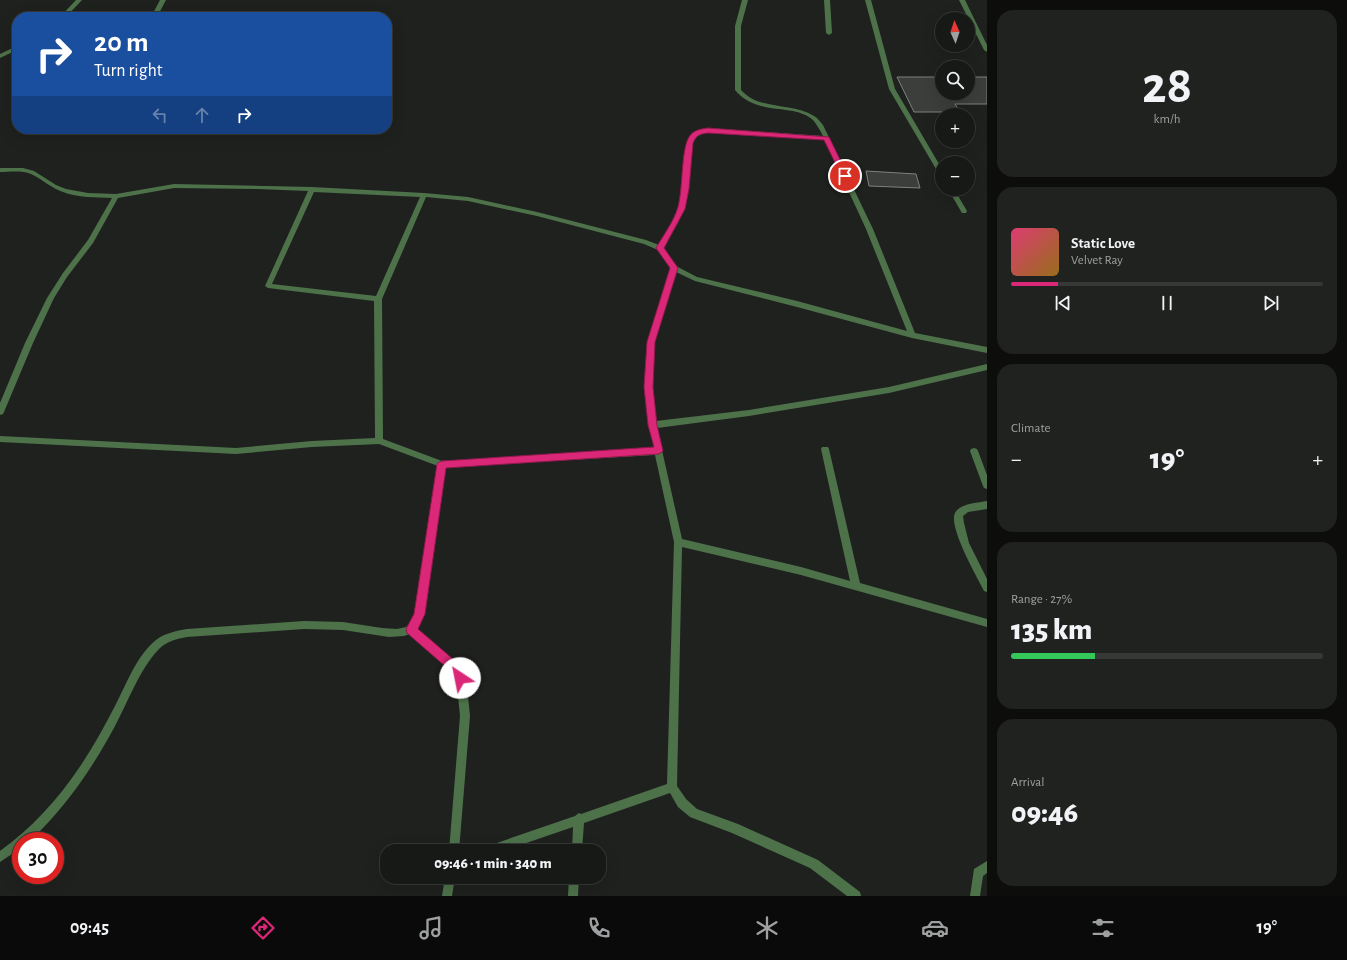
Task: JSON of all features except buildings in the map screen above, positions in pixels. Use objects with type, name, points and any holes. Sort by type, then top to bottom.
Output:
[{"type":"street","points":[[68,12],[79,0]]},
{"type":"street","points":[[157,12],[163,0]]},
{"type":"street","points":[[745,0],[738,26],[738,90],[742,96],[757,103],[802,113],[813,117],[821,126],[870,228],[895,286],[912,335]]},
{"type":"street","points":[[827,0],[829,33]]},
{"type":"street","points":[[868,0],[892,89],[935,162]]},
{"type":"street","points":[[962,0],[987,50]]},
{"type":"street","points":[[0,56],[12,50]]},
{"type":"street","points":[[660,248],[682,209],[686,189],[689,143],[692,136],[698,132],[708,130],[827,138]]},
{"type":"street","points":[[0,170],[32,172],[54,186],[76,194],[116,196],[174,186],[312,189],[468,199],[537,214],[646,242],[660,248],[674,268],[695,279],[798,304],[912,335],[987,350]]},
{"type":"street","points":[[312,189],[268,286],[378,299]]},
{"type":"street","points":[[379,441],[378,299],[424,195]]},
{"type":"street","points":[[0,412],[29,343],[51,298],[65,275],[91,241],[116,196]]},
{"type":"street","points":[[955,196],[964,211]]},
{"type":"street","points":[[674,268],[651,342],[648,387],[653,425],[678,542],[672,787],[682,803],[694,813],[734,828],[814,864],[856,896]]},
{"type":"street","points":[[653,425],[749,413],[889,390],[987,367]]},
{"type":"street","points":[[0,439],[236,451],[312,444],[379,441],[442,464],[659,451]]},
{"type":"street","points":[[826,449],[856,586]]},
{"type":"street","points":[[974,451],[987,486]]},
{"type":"street","points":[[32,832],[42,824],[75,784],[111,723],[148,655],[158,644],[172,636],[187,633],[288,626],[344,626],[394,633],[411,629],[416,624],[419,614],[442,464]]},
{"type":"street","points":[[987,505],[966,509],[959,514],[959,523],[967,548],[987,588]]},
{"type":"street","points":[[678,542],[801,571],[987,623]]},
{"type":"street","points":[[411,629],[457,670],[462,687],[464,716],[455,844]]},
{"type":"street","points":[[507,844],[672,787]]},
{"type":"street","points":[[577,844],[579,818]]},
{"type":"street","points":[[0,857],[12,848]]},
{"type":"street","points":[[975,896],[978,873],[987,866]]},
{"type":"street","points":[[447,896],[449,884]]},
{"type":"street","points":[[573,896],[574,884]]},
{"type":"route","points":[[460,678],[457,670],[411,629],[416,624],[419,614],[442,464],[659,451],[653,425],[648,387],[651,342],[674,268],[660,248],[682,209],[686,189],[689,143],[692,136],[698,132],[708,130],[827,138],[845,176]]}]
